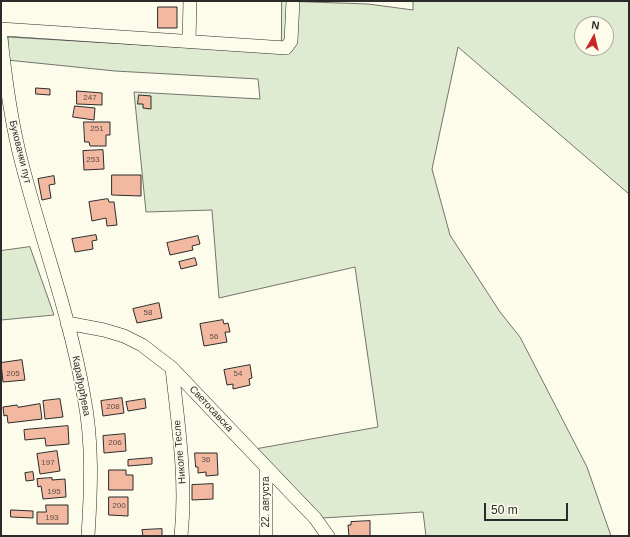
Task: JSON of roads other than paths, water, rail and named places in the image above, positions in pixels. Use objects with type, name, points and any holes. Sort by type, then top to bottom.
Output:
[{"type":"street","points":[[189,41],[190,1]]},
{"type":"street","points":[[1,29],[286,48],[292,40],[292,1]]},
{"type":"street","name":"Буковачки пут","points":[[1,38],[8,100],[19,151],[43,240]]},
{"type":"street","name":"Карађорђева","points":[[43,240],[67,323],[81,379],[87,415],[90,446],[90,507],[88,536]]},
{"type":"street","name":"Светосавска","points":[[67,323],[104,330],[124,336],[142,346],[172,368],[306,508],[328,536]]},
{"type":"street","name":"Николе Тесле","points":[[172,368],[183,464],[184,494],[181,536]]},
{"type":"street","name":"22. августа","points":[[266,467],[266,536]]}]
